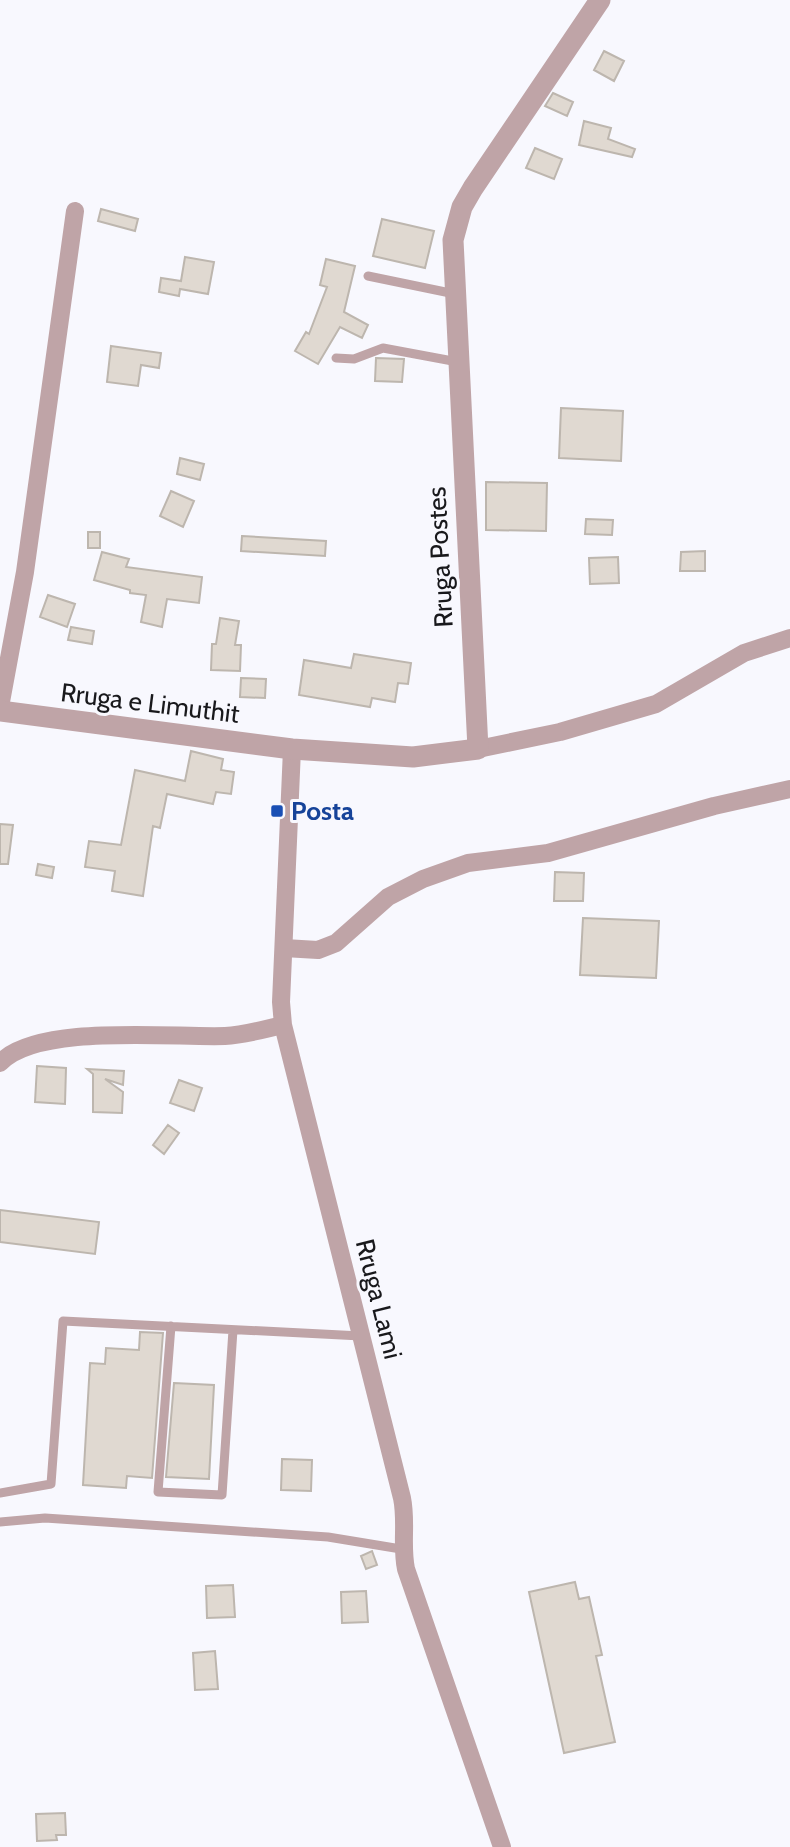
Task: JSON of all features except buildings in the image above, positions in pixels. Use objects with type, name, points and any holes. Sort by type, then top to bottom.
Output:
[{"type":"street","name":"Rruga Postes","points":[[478,749],[453,240],[462,207],[600,0]]},
{"type":"street","name":"Rruga e Limuthit","points":[[75,211],[25,572],[0,709],[292,749],[413,757],[478,749]]},
{"type":"street","points":[[478,749],[561,732],[656,704],[744,653],[790,638]]},
{"type":"street","name":"Rruga Lami","points":[[292,749],[281,1002],[284,1025],[402,1498],[402,1536],[414,1595],[502,1847]]},
{"type":"street","points":[[284,948],[318,950],[336,943],[388,897],[424,879],[468,863],[548,853],[714,806],[790,789]]},
{"type":"street","points":[[0,1063],[20,1049],[48,1042],[125,1035],[228,1036],[284,1025]]},
{"type":"lane","points":[[368,276],[455,293]]},
{"type":"lane","points":[[337,359],[354,359],[383,348],[458,362]]},
{"type":"lane","points":[[0,1493],[51,1484],[63,1321],[361,1336]]},
{"type":"lane","points":[[171,1326],[158,1492],[222,1495],[233,1330]]},
{"type":"lane","points":[[0,1522],[44,1518],[328,1537],[402,1536]]},
{"type":"place","name":"Posta","points":[[277,811]]}]
